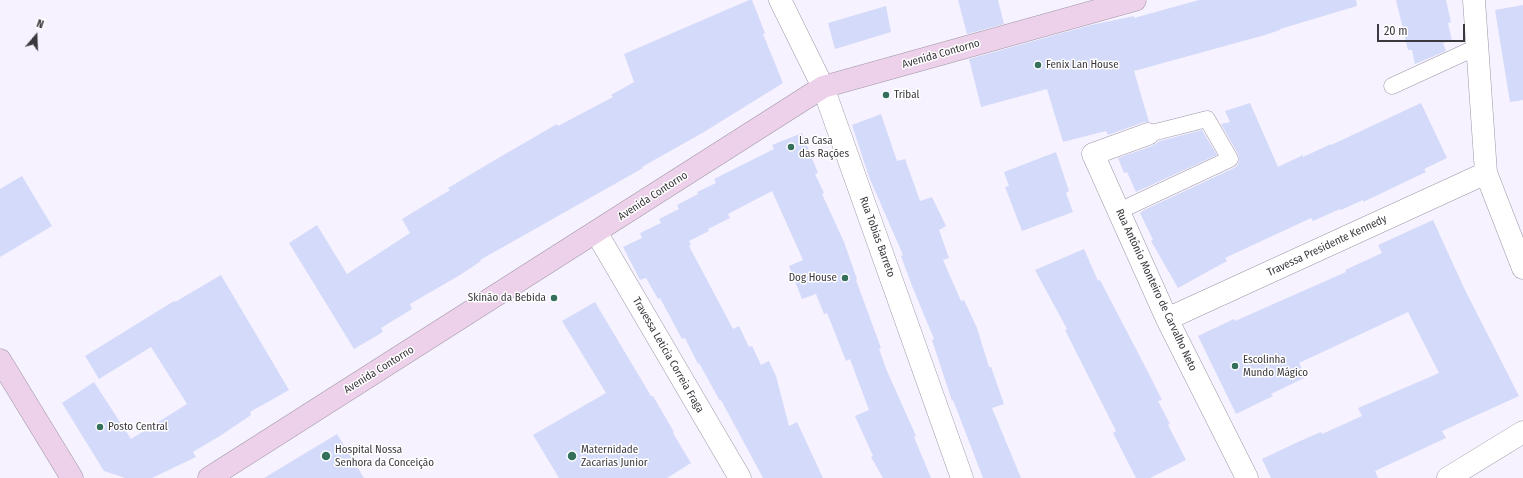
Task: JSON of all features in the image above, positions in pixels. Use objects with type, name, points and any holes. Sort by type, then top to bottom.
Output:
[{"type":"main road","name":"Avenida Contorno","points":[[209,478],[823,87],[1135,0]]},
{"type":"main road","points":[[0,360],[72,478]]},
{"type":"street","name":"Rua Tobias Barreto","points":[[780,0],[823,87],[962,478]]},
{"type":"street","points":[[1474,0],[1486,173],[1523,268]]},
{"type":"street","name":"Rua Antônio Monteiro de Carvalho Neto","points":[[1148,134],[1093,154],[1167,319],[1247,478]]},
{"type":"street","name":"Travessa Presidente Kennedy","points":[[1167,319],[1486,173]]},
{"type":"street","name":"Travessa Leticia Correia Fraga","points":[[596,232],[740,478]]},
{"type":"street","points":[[1448,478],[1523,432]]},
{"type":"lane","points":[[1392,86],[1477,47]]},
{"type":"lane","points":[[1119,211],[1230,159],[1207,119],[1148,134]]},
{"type":"building","points":[[752,0],[765,33],[763,34],[783,83],[704,132],[642,167],[643,168],[480,260],[481,261],[460,275],[410,304],[412,309],[381,328],[383,332],[354,349],[289,243],[317,225],[347,274],[410,233],[402,219],[450,190],[448,188],[557,124],[558,126],[613,97],[611,95],[634,82],[624,54]]},
{"type":"building","points":[[958,0],[998,0],[1004,24],[967,34]]},
{"type":"building","points":[[1199,0],[1356,0],[1357,6],[1280,29],[1265,35],[1134,71],[1149,122],[1144,122],[1108,135],[1106,131],[1063,142],[1047,89],[981,107],[969,59],[1091,25],[1134,16],[1134,18]]},
{"type":"building","points":[[1396,0],[1446,0],[1451,22],[1448,23],[1452,41],[1443,43],[1446,51],[1415,64],[1412,50],[1408,50]]},
{"type":"building","points":[[1523,5],[1523,100],[1510,102],[1495,10]]},
{"type":"building","points":[[886,6],[891,32],[835,49],[828,23]]},
{"type":"building","points":[[1250,103],[1278,167],[1303,155],[1303,157],[1331,145],[1421,103],[1447,158],[1424,169],[1426,172],[1363,202],[1363,200],[1313,221],[1311,218],[1225,258],[1227,261],[1178,288],[1151,241],[1153,240],[1140,213],[1238,165],[1238,154],[1221,124],[1230,122],[1225,111]]},
{"type":"building","points":[[881,114],[897,161],[905,159],[920,201],[932,197],[946,226],[939,230],[949,258],[943,260],[961,301],[964,300],[977,328],[989,367],[991,367],[1004,404],[992,408],[1021,478],[983,478],[953,400],[952,401],[932,340],[934,339],[912,286],[901,256],[903,255],[869,177],[852,125]]},
{"type":"building","points":[[1202,130],[1217,155],[1136,192],[1127,172],[1124,173],[1118,158],[1152,146],[1160,141]]},
{"type":"building","points":[[802,133],[818,173],[815,174],[824,193],[822,194],[844,242],[881,348],[879,349],[887,371],[916,436],[914,437],[931,478],[883,478],[871,457],[873,456],[855,416],[869,410],[850,359],[846,361],[827,313],[824,314],[816,294],[802,299],[789,266],[803,260],[772,191],[728,214],[730,218],[689,241],[691,245],[689,246],[733,329],[739,326],[749,347],[752,346],[761,365],[769,361],[776,376],[789,426],[797,422],[823,478],[763,478],[721,400],[720,401],[699,363],[698,364],[685,338],[682,339],[660,298],[658,299],[646,278],[640,280],[623,247],[642,238],[640,233],[661,223],[659,219],[679,209],[677,205],[698,194],[697,192],[716,183],[714,179],[774,149],[772,145]]},
{"type":"building","points":[[1056,152],[1069,191],[1066,193],[1073,212],[1022,231],[1005,187],[1009,186],[1004,172]]},
{"type":"building","points":[[22,176],[52,226],[0,257],[0,189]]},
{"type":"building","points":[[1433,220],[1465,290],[1519,396],[1442,431],[1446,438],[1375,471],[1378,478],[1271,478],[1262,459],[1300,441],[1321,432],[1322,434],[1362,416],[1358,408],[1439,373],[1408,312],[1299,363],[1306,377],[1271,394],[1273,396],[1236,414],[1198,336],[1234,319],[1235,321],[1346,272],[1345,270],[1382,253],[1378,245]]},
{"type":"building","points":[[1084,249],[1098,281],[1100,280],[1162,400],[1158,401],[1170,424],[1168,425],[1186,460],[1150,478],[1136,478],[1113,433],[1116,431],[1065,330],[1067,329],[1035,270]]},
{"type":"building","points":[[221,275],[289,390],[250,412],[251,415],[193,452],[196,457],[152,478],[125,478],[104,471],[62,403],[94,382],[131,439],[187,404],[151,347],[99,379],[85,356],[174,301],[175,302]]},
{"type":"building","points":[[595,302],[651,396],[653,396],[691,463],[667,478],[559,478],[533,435],[606,393],[562,321]]},
{"type":"building","name":"Hospital Nossa Senhora da Conceição","points":[[337,434],[364,478],[264,478]]},
{"type":"place","name":"Fenix Lan House","points":[[1038,65]]},
{"type":"place","name":"Tribal","points":[[886,95]]},
{"type":"place","name":"La Casa das Rações","points":[[791,147]]},
{"type":"place","name":"Dog House","points":[[845,278]]},
{"type":"place","name":"Skinão da Bebida","points":[[554,298]]},
{"type":"place","name":"Escolinha Mundo Mágico","points":[[1235,366]]},
{"type":"place","name":"Posto Central","points":[[100,427]]},
{"type":"place","name":"Hospital Nossa Senhora da Conceição","points":[[326,456]]},
{"type":"place","name":"Maternidade Zacarias Junior","points":[[572,456]]}]
